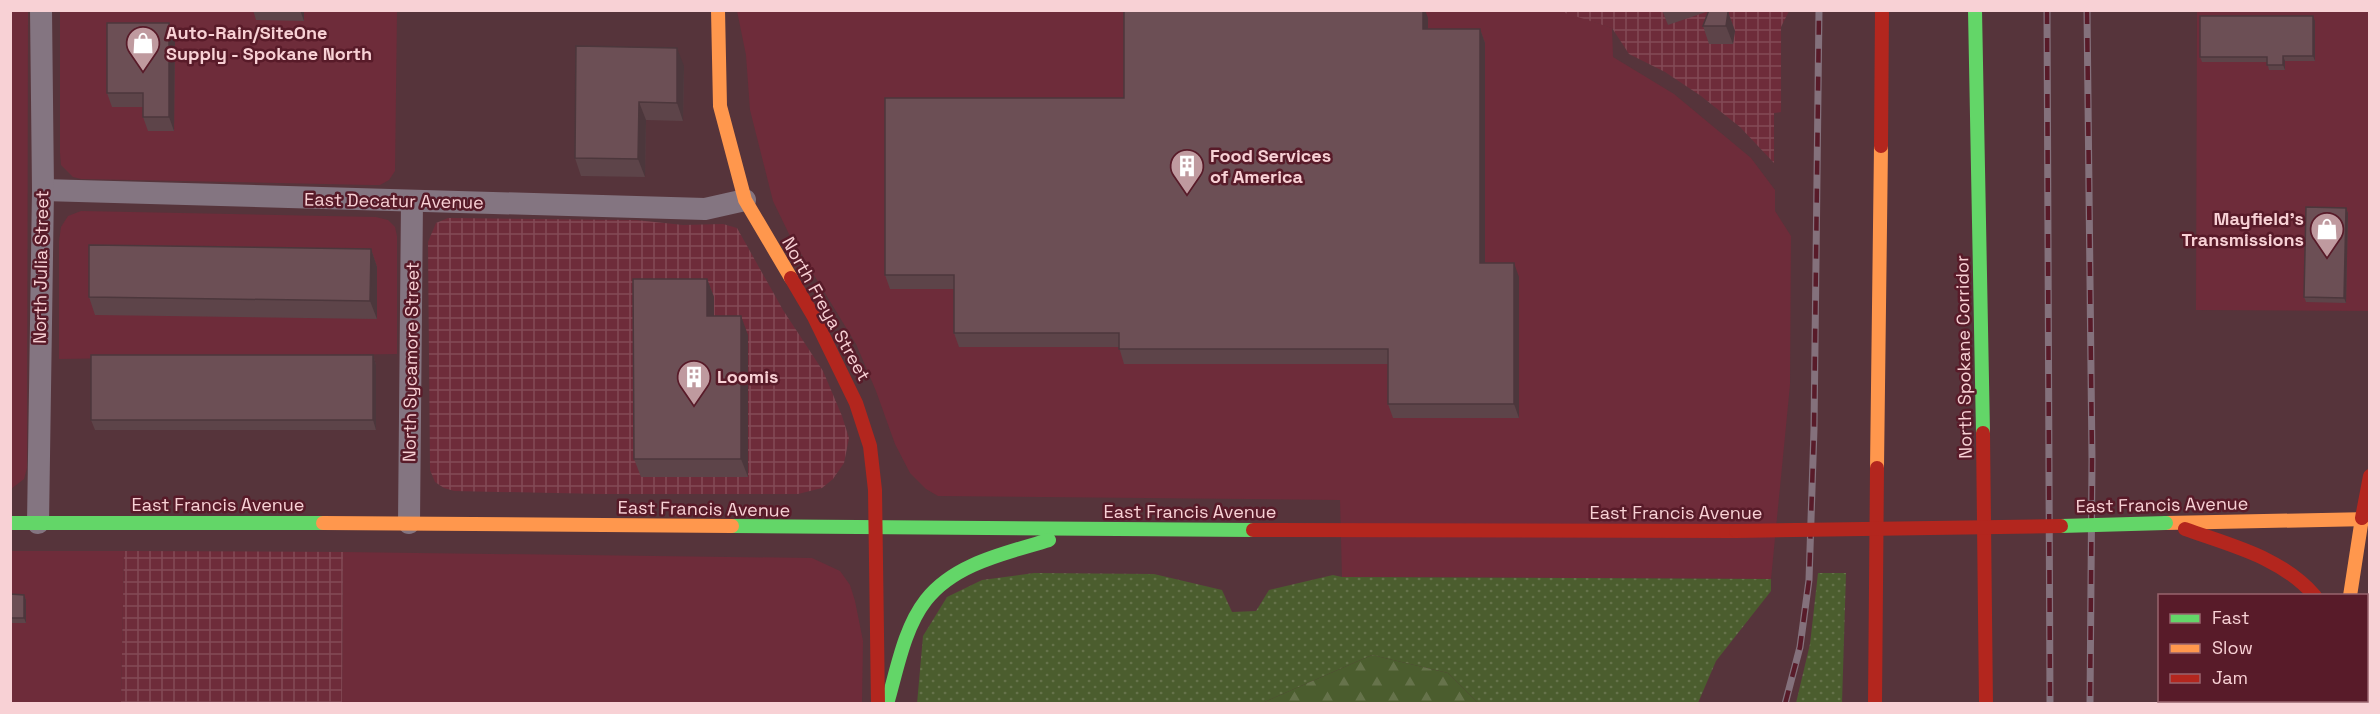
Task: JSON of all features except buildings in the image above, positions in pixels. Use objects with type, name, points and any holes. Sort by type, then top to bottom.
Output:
[{"type":"main road","name":"North Freya Street","points":[[718,10],[720,106],[745,200],[814,317],[856,403],[870,446],[875,490],[878,704]]},
{"type":"main road","points":[[1875,704],[1882,10]]},
{"type":"main road","name":"North Spokane Corridor","points":[[1975,10],[1981,213],[1986,704]]},
{"type":"main road","points":[[2350,594],[2366,518],[2370,476]]},
{"type":"main road","name":"East Francis Avenue","points":[[10,523],[409,523],[1082,530],[1736,531],[1932,529],[2366,518]]},
{"type":"main road","points":[[2166,523],[2272,561],[2303,582],[2313,594]]},
{"type":"main road","points":[[887,704],[915,619],[925,600],[937,588],[953,576],[1002,555],[1082,530]]},
{"type":"street","name":"North Julia Street","points":[[38,523],[43,190],[41,10]]},
{"type":"street","name":"East Decatur Avenue","points":[[43,190],[705,209],[745,200]]},
{"type":"street","name":"North Sycamore Street","points":[[409,523],[412,201]]},
{"type":"shaded area","points":[[1559,10],[1612,28],[1613,57],[1674,94],[1751,158],[1775,190],[1775,211],[1791,236],[1790,385],[1771,579],[1342,577],[1340,500],[938,496],[926,489],[910,473],[895,444],[856,344],[789,234],[773,201],[750,110],[746,55],[737,11]]},
{"type":"shaded area","points":[[10,11],[28,11],[27,468],[24,479],[11,489]]},
{"type":"shaded area","points":[[60,11],[397,11],[395,171],[389,180],[380,185],[73,177],[61,165],[60,153]]},
{"type":"shaded area","points":[[1559,11],[1789,11],[1781,27],[1781,112],[1774,113],[1774,163],[1740,127],[1701,96],[1665,72],[1629,54],[1612,28]]},
{"type":"shaded area","points":[[2197,11],[2369,11],[2369,311],[2196,310]]},
{"type":"shaded area","points":[[81,211],[376,217],[388,220],[395,227],[397,236],[397,354],[59,359],[61,227],[68,216]]},
{"type":"shaded area","points":[[448,218],[636,220],[683,225],[723,224],[737,228],[783,310],[823,371],[849,438],[844,463],[833,479],[822,488],[798,494],[602,494],[454,491],[444,488],[435,482],[430,470],[428,242],[436,223]]},
{"type":"shaded area","points":[[11,551],[124,551],[121,703],[11,704]]},
{"type":"shaded area","points":[[124,551],[343,552],[342,703],[121,703]]},
{"type":"shaded area","points":[[343,552],[812,558],[840,571],[850,585],[863,641],[862,703],[342,704]]},
{"type":"green space","points":[[1034,573],[1154,574],[1222,590],[1232,612],[1256,611],[1269,590],[1333,575],[1342,577],[1771,579],[1771,591],[1716,661],[1698,703],[1478,703],[1448,673],[1372,655],[1262,703],[917,704],[923,636],[947,597],[982,580]]},
{"type":"green space","points":[[1818,573],[1846,573],[1842,703],[1796,703],[1810,644]]},
{"type":"green space","points":[[1372,655],[1448,673],[1478,703],[1262,703]]},
{"type":"railway","points":[[1785,704],[1800,647],[1809,580],[1814,429],[1819,10]]},
{"type":"railway","points":[[2047,10],[2050,704]]},
{"type":"railway","points":[[2087,10],[2092,460],[2090,704]]},
{"type":"traffic: fast","points":[[1975,10],[1983,433]]},
{"type":"traffic: fast","points":[[10,523],[323,523]]},
{"type":"traffic: fast","points":[[2061,526],[2166,523]]},
{"type":"traffic: fast","points":[[732,526],[1253,530]]},
{"type":"traffic: fast","points":[[887,704],[912,623],[918,611],[938,587],[967,568],[983,561],[1049,540]]},
{"type":"traffic: slow","points":[[718,10],[720,106],[745,200],[791,278]]},
{"type":"traffic: slow","points":[[1877,468],[1881,146]]},
{"type":"traffic: slow","points":[[2350,594],[2362,518]]},
{"type":"traffic: slow","points":[[2166,523],[2370,519]]},
{"type":"traffic: slow","points":[[323,523],[732,526]]},
{"type":"traffic: jam","points":[[1881,146],[1882,10]]},
{"type":"traffic: jam","points":[[791,278],[814,317],[856,403],[870,446],[875,490],[878,704]]},
{"type":"traffic: jam","points":[[1983,433],[1986,704]]},
{"type":"traffic: jam","points":[[1875,704],[1877,468]]},
{"type":"traffic: jam","points":[[2362,518],[2370,476]]},
{"type":"traffic: jam","points":[[1736,531],[2061,526]]},
{"type":"traffic: jam","points":[[2185,529],[2238,547],[2271,562],[2287,571],[2313,594]]},
{"type":"traffic: jam","points":[[1253,530],[1736,531]]},
{"type":"place","name":"Auto-Rain/SiteOne Supply - Spokane North","points":[[143,72]]},
{"type":"place","name":"Food Services of America","points":[[1187,195]]},
{"type":"place","name":"Mayfield's Transmissions","points":[[2327,258]]},
{"type":"place","name":"Loomis","points":[[694,406]]}]
